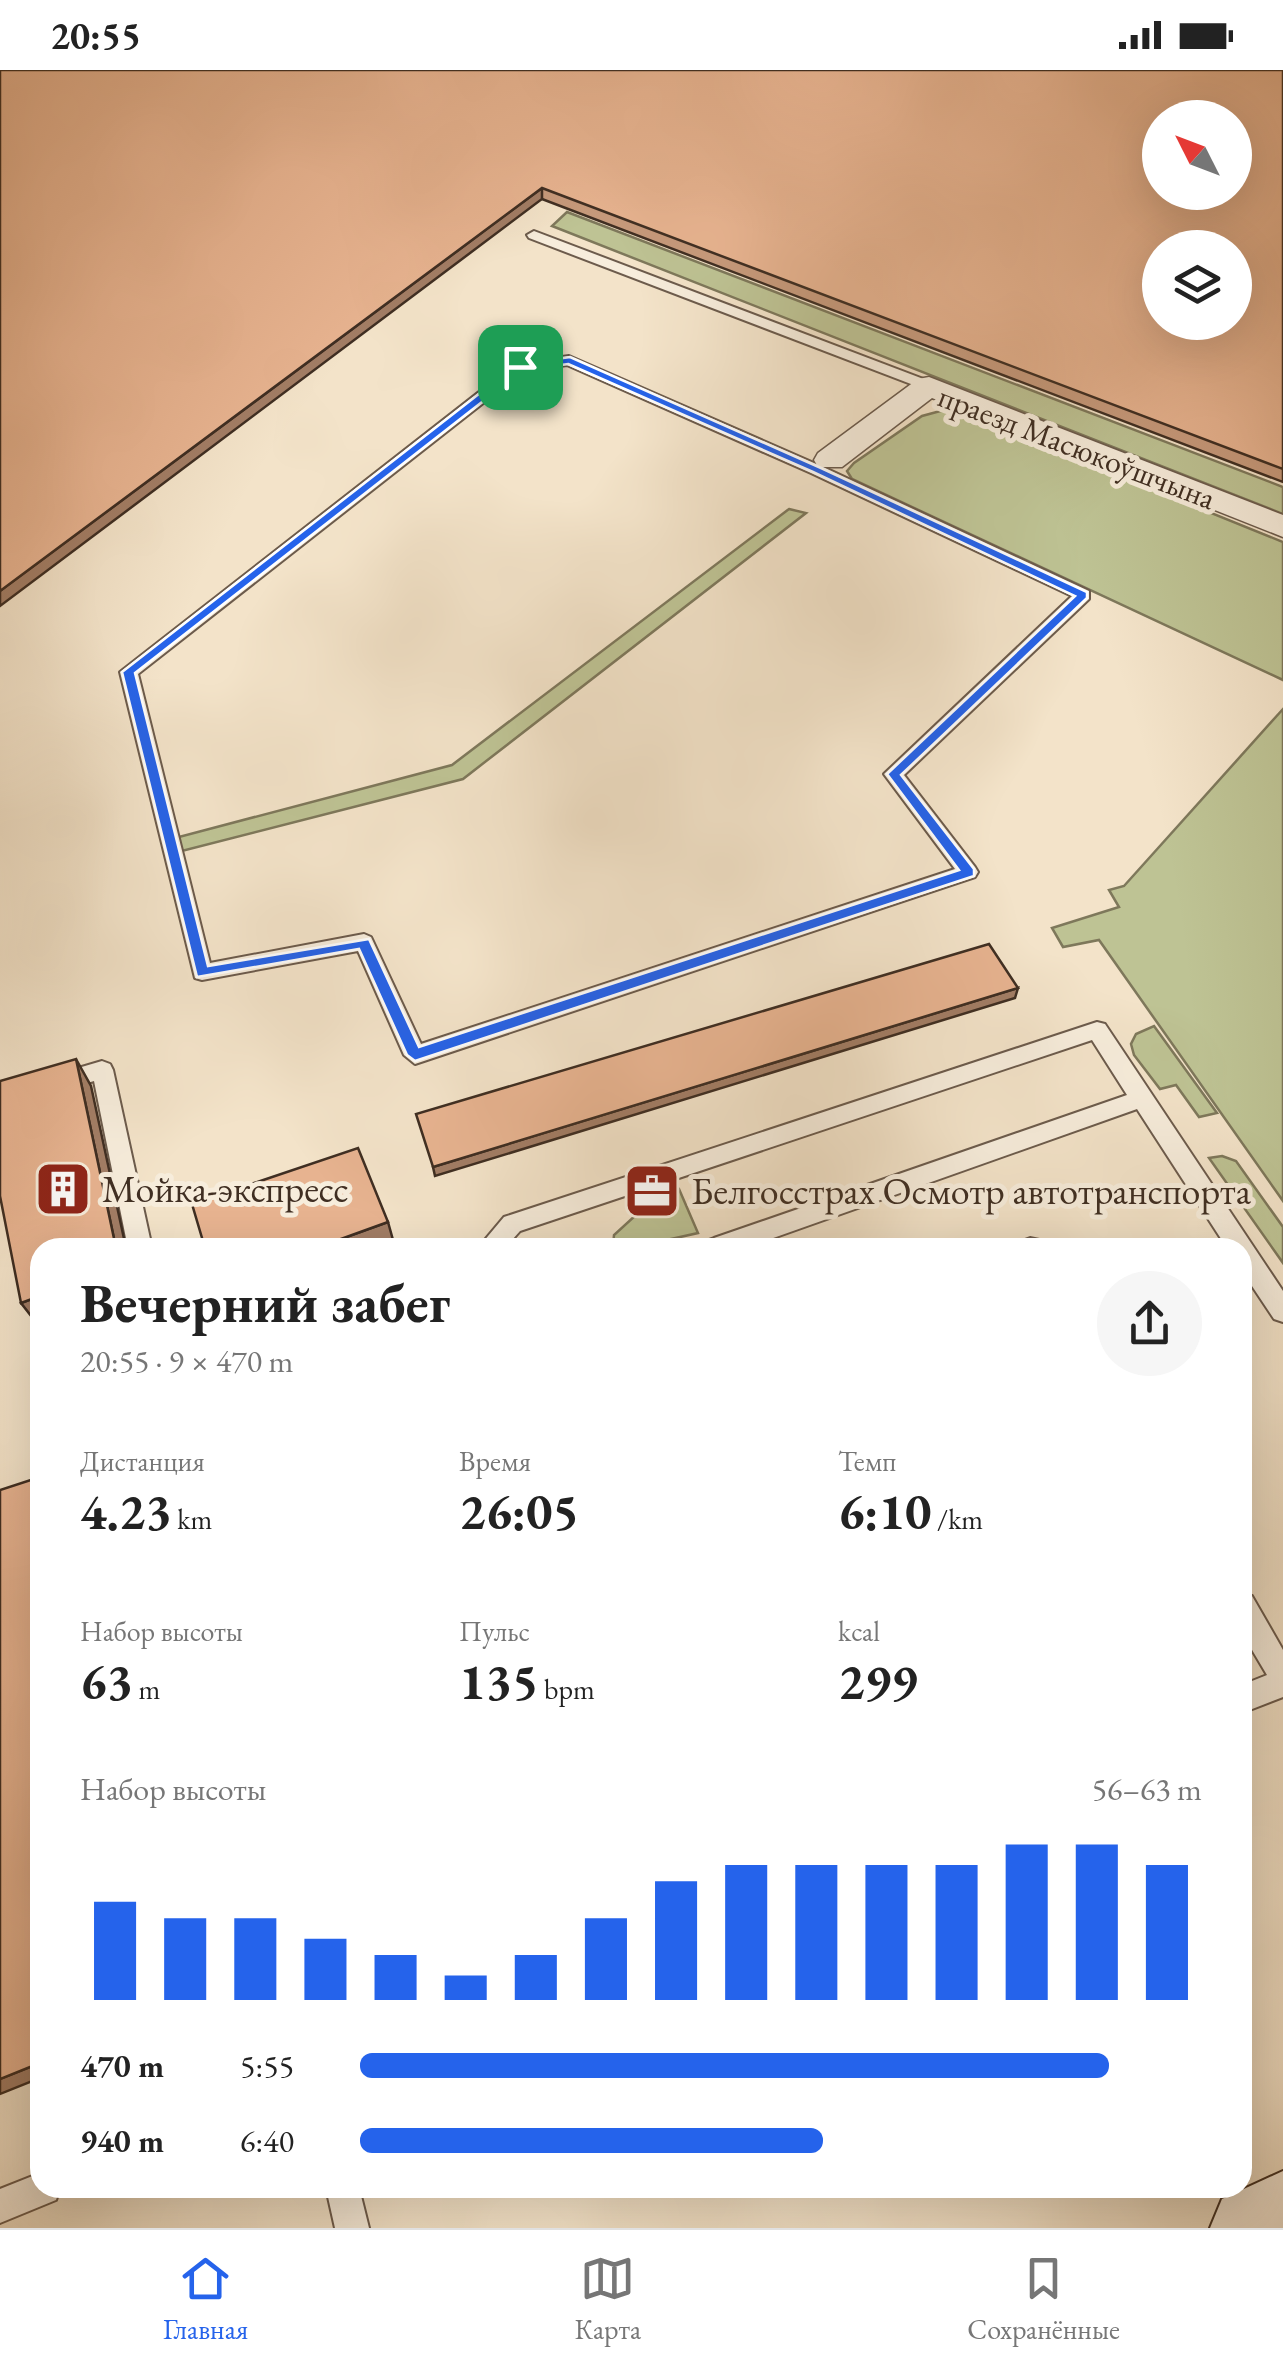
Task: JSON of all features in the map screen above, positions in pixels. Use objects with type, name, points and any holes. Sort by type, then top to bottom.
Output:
[{"type":"main road","points":[[1251,2228],[1283,2212]]},
{"type":"street","name":"праезд Масюкоўшчына","points":[[823,465],[929,386],[1283,528]]},
{"type":"lane","points":[[534,235],[929,386]]},
{"type":"lane","points":[[570,360],[823,465],[1083,595],[894,774],[968,872],[415,1055],[364,942],[202,972],[129,672],[520,367],[570,360]]},
{"type":"lane","points":[[499,1238],[512,1224],[1097,1030],[1233,1238]]},
{"type":"lane","points":[[0,1100],[102,1070],[138,1238]]},
{"type":"lane","points":[[743,1238],[1141,1099]]},
{"type":"lane","points":[[1252,1266],[1283,1311]]},
{"type":"lane","points":[[1252,1624],[1283,1680],[1252,1695]]},
{"type":"lane","points":[[0,2206],[30,2194]]},
{"type":"lane","points":[[345,2198],[352,2228]]},
{"type":"green space","points":[[567,212],[1283,487],[1283,514],[552,226]]},
{"type":"green space","points":[[959,411],[1283,542],[1283,680],[852,479],[847,471],[854,463],[922,416]]},
{"type":"green space","points":[[789,509],[806,513],[463,779],[170,854],[175,838],[452,765]]},
{"type":"green space","points":[[1283,709],[1283,1201],[1099,940],[1063,947],[1052,928],[1119,907],[1109,890],[1124,886]]},
{"type":"green space","points":[[1154,1026],[1217,1113],[1199,1117],[1176,1085],[1160,1089],[1134,1055],[1131,1044],[1136,1034]]},
{"type":"green space","points":[[1222,1156],[1236,1161],[1283,1227],[1283,1263],[1209,1158]]},
{"type":"green space","points":[[679,1189],[698,1233],[676,1238],[614,1238],[614,1235],[660,1193]]},
{"type":"building","points":[[0,70],[1283,70],[1283,469],[542,188],[0,591]]},
{"type":"building","points":[[989,944],[1018,988],[433,1167],[416,1114]]},
{"type":"building","name":"Мойка-экспресс","points":[[76,1059],[114,1238],[30,1238],[30,1300],[21,1303],[0,1196],[0,1081]]},
{"type":"building","points":[[358,1148],[388,1222],[344,1238],[202,1238],[192,1204]]},
{"type":"building","points":[[30,1480],[30,2067],[0,2079],[0,1490]]},
{"type":"place","name":"Мойка-экспресс","points":[[63,1189]]},
{"type":"place","name":"Белгосстрах Осмотр автотранспорта","points":[[652,1191]]},
{"type":"route","points":[[570,360],[1083,595],[894,774],[968,872],[415,1055],[364,942],[202,972],[129,672],[520,367],[570,360]]}]
